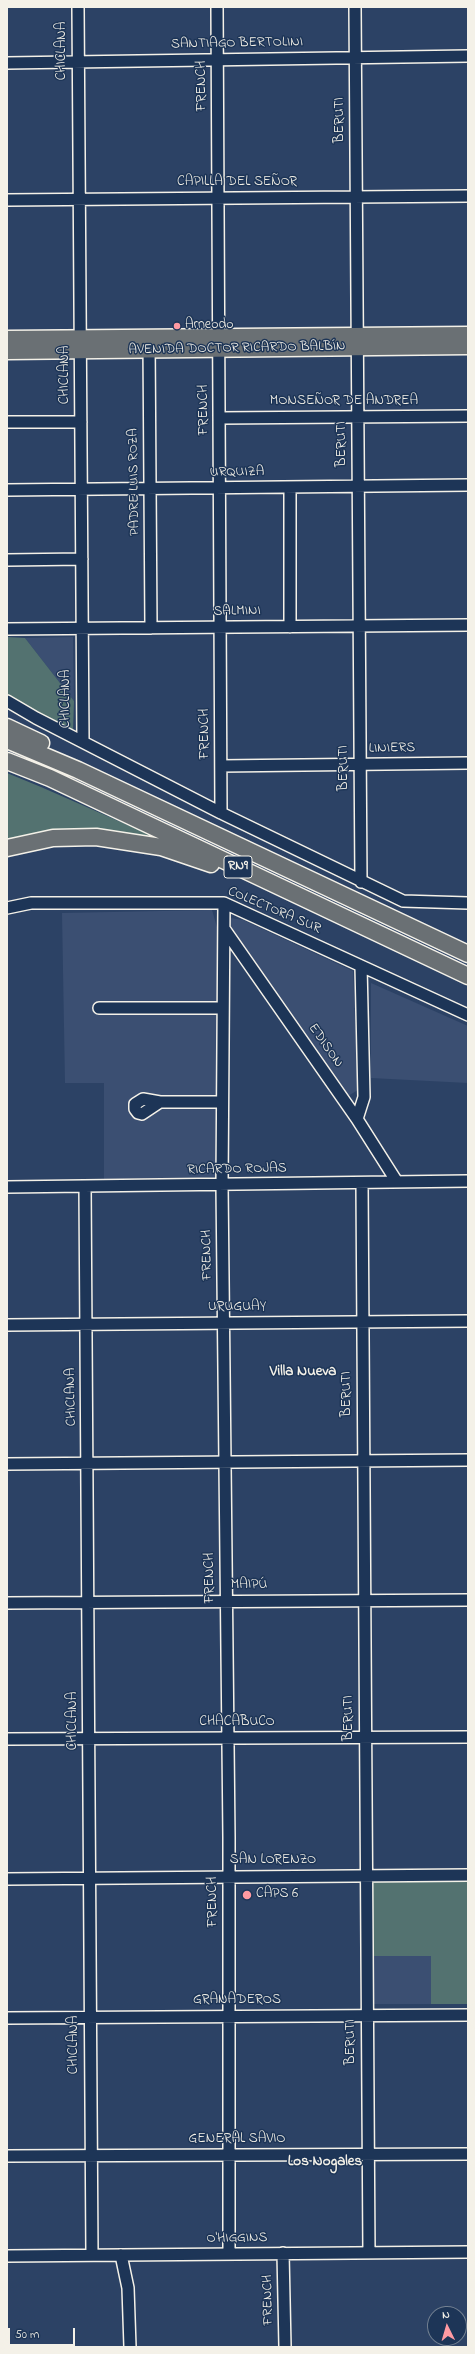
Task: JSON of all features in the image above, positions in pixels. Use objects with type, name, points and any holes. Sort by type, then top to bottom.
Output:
[{"type":"highway","points":[[7,727],[40,742],[78,770]]},
{"type":"highway","name":"RN9","points":[[7,740],[78,770],[468,954]]},
{"type":"highway","name":"RN9","points":[[7,760],[50,778],[468,976]]},
{"type":"highway","points":[[7,848],[73,836],[96,837],[140,843],[181,853],[318,904]]},
{"type":"main road","name":"AVENIDA DOCTOR RICARDO BALBÍN","points":[[7,338],[149,336],[219,342],[357,341],[468,334]]},
{"type":"main road","name":"AVENIDA DOCTOR RICARDO BALBÍN","points":[[357,341],[468,347]]},
{"type":"main road","name":"AVENIDA DOCTOR RICARDO BALBÍN","points":[[7,352],[149,350],[219,342]]},
{"type":"street","name":"CHICLANA","points":[[78,7],[82,490],[82,742]]},
{"type":"street","name":"FRENCH","points":[[217,7],[221,813]]},
{"type":"street","name":"BERUTI","points":[[355,7],[361,882]]},
{"type":"street","name":"SANTIAGO BERTOLINI","points":[[7,63],[468,56]]},
{"type":"street","name":"CAPILLA DEL SEÑOR","points":[[7,200],[468,196]]},
{"type":"street","name":"PADRE LUIS ROZA","points":[[149,336],[151,628]]},
{"type":"street","name":"MONSEÑOR DE ANDREA","points":[[220,418],[468,416]]},
{"type":"street","points":[[7,422],[81,422]]},
{"type":"street","name":"URQUIZA","points":[[7,490],[468,485]]},
{"type":"street","points":[[290,487],[290,627]]},
{"type":"street","points":[[7,560],[82,559]]},
{"type":"street","name":"SALMINI","points":[[7,629],[468,625]]},
{"type":"street","points":[[7,702],[221,813],[403,901],[468,903]]},
{"type":"street","name":"LINIERS","points":[[221,766],[468,763]]},
{"type":"street","name":"COLECTORA SUR","points":[[7,908],[31,903],[224,903],[468,1014]]},
{"type":"street","name":"FRENCH","points":[[224,903],[225,930],[222,1008],[222,1185],[229,2016],[229,2254]]},
{"type":"street","name":"EDISON","points":[[225,930],[357,1119],[397,1182]]},
{"type":"street","points":[[357,1119],[364,1097],[361,966]]},
{"type":"street","points":[[99,1008],[222,1008]]},
{"type":"street","points":[[160,1102],[222,1102]]},
{"type":"street","name":"RICARDO ROJAS","points":[[7,1187],[362,1183],[468,1180]]},
{"type":"street","name":"BERUTI","points":[[362,1183],[369,2252]]},
{"type":"street","name":"CHICLANA","points":[[85,1186],[89,1602],[90,2156],[92,2255]]},
{"type":"street","name":"URUGUAY","points":[[7,1325],[468,1322]]},
{"type":"street","points":[[7,1464],[468,1460]]},
{"type":"street","name":"MAIPÚ","points":[[7,1603],[468,1600]]},
{"type":"street","name":"CHACABUCO","points":[[7,1739],[468,1737]]},
{"type":"street","name":"SAN LORENZO","points":[[7,1879],[468,1875]]},
{"type":"street","name":"GRANADEROS","points":[[7,2018],[468,2015]]},
{"type":"street","name":"GENERAL SAVIO","points":[[7,2156],[468,2154]]},
{"type":"street","name":"O'HIGGINS","points":[[7,2256],[468,2252]]},
{"type":"street","name":"FRENCH","points":[[284,2253],[285,2347]]},
{"type":"street","points":[[121,2255],[128,2288],[130,2347]]},
{"type":"shaded area","points":[[73,637],[74,701],[25,638]]},
{"type":"shaded area","points":[[212,910],[219,934],[215,1177],[104,1179],[104,1083],[65,1083],[62,913]]},
{"type":"shaded area","points":[[231,918],[243,920],[353,971],[358,1090],[348,1096],[231,929]]},
{"type":"shaded area","points":[[371,983],[468,1026],[468,1083],[371,1078]]},
{"type":"shaded area","points":[[373,1956],[431,1956],[431,2004],[373,2004]]},
{"type":"green space","points":[[7,637],[25,638],[74,701],[73,732],[7,699]]},
{"type":"green space","points":[[7,773],[180,848],[144,840],[7,845]]},
{"type":"green space","points":[[372,1882],[468,1882],[468,2004],[431,2004],[431,1956],[373,1956]]},
{"type":"place","name":"Arneodo","points":[[177,326]]},
{"type":"place","name":"CAPS 6","points":[[247,1895]]},
{"type":"district","name":"Villa Nueva","points":[[303,1373]]},
{"type":"district","name":"Los Nogales","points":[[325,2163]]}]
